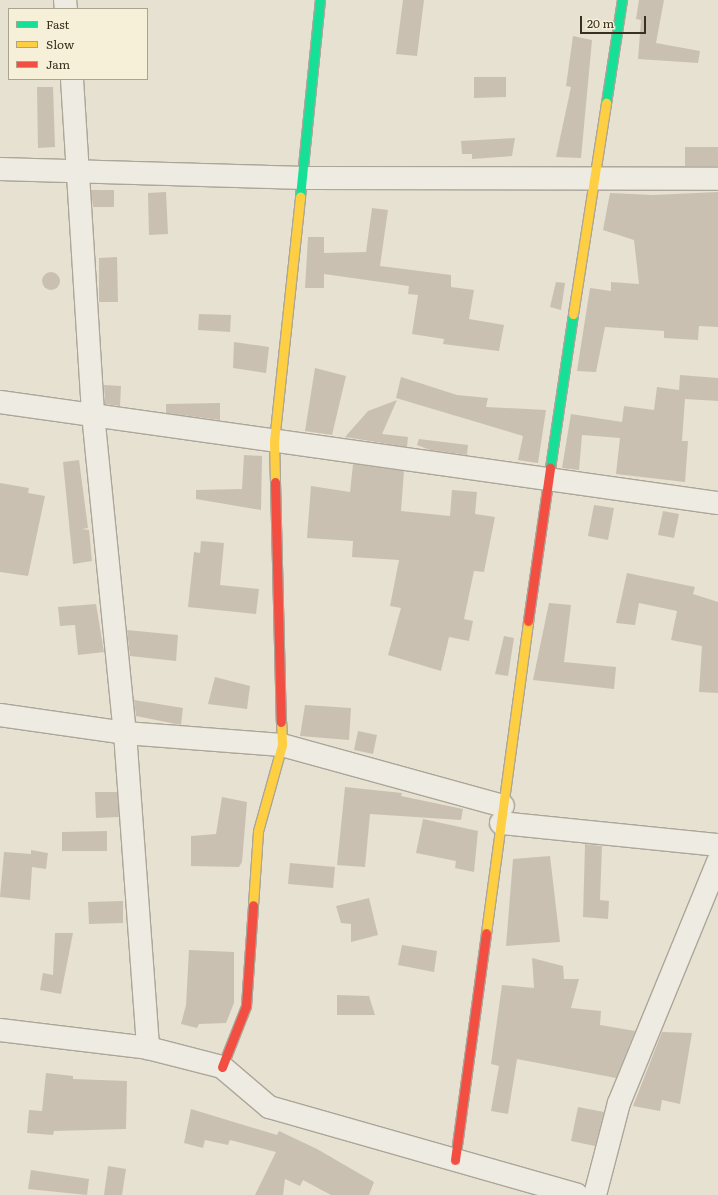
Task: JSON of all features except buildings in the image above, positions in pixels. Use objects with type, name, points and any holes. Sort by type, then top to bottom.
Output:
[{"type":"street","points":[[222,1067],[246,1006],[258,831],[282,745],[274,441],[304,178],[320,0]]},
{"type":"street","points":[[455,1160],[548,478],[622,0]]},
{"type":"street","points":[[72,80],[80,170],[93,414],[125,733],[148,1048]]},
{"type":"street","points":[[0,169],[80,170],[304,178],[718,179]]},
{"type":"street","points":[[0,402],[718,503]]},
{"type":"street","points":[[0,715],[125,733],[282,745],[502,814],[718,845]]},
{"type":"street","points":[[595,1195],[619,1103],[718,862]]},
{"type":"street","points":[[0,1030],[148,1048],[222,1067],[269,1107],[577,1195]]},
{"type":"traffic: fast","points":[[300,196],[320,0]]},
{"type":"traffic: fast","points":[[606,103],[622,0]]},
{"type":"traffic: fast","points":[[550,468],[573,314]]},
{"type":"traffic: slow","points":[[573,314],[606,103]]},
{"type":"traffic: slow","points":[[275,482],[274,441],[300,196]]},
{"type":"traffic: slow","points":[[486,933],[528,621]]},
{"type":"traffic: slow","points":[[253,905],[258,831],[282,745],[281,722]]},
{"type":"traffic: jam","points":[[528,621],[550,468]]},
{"type":"traffic: jam","points":[[275,482],[281,722]]},
{"type":"traffic: jam","points":[[222,1067],[246,1006],[253,905]]},
{"type":"traffic: jam","points":[[455,1160],[486,933]]}]
